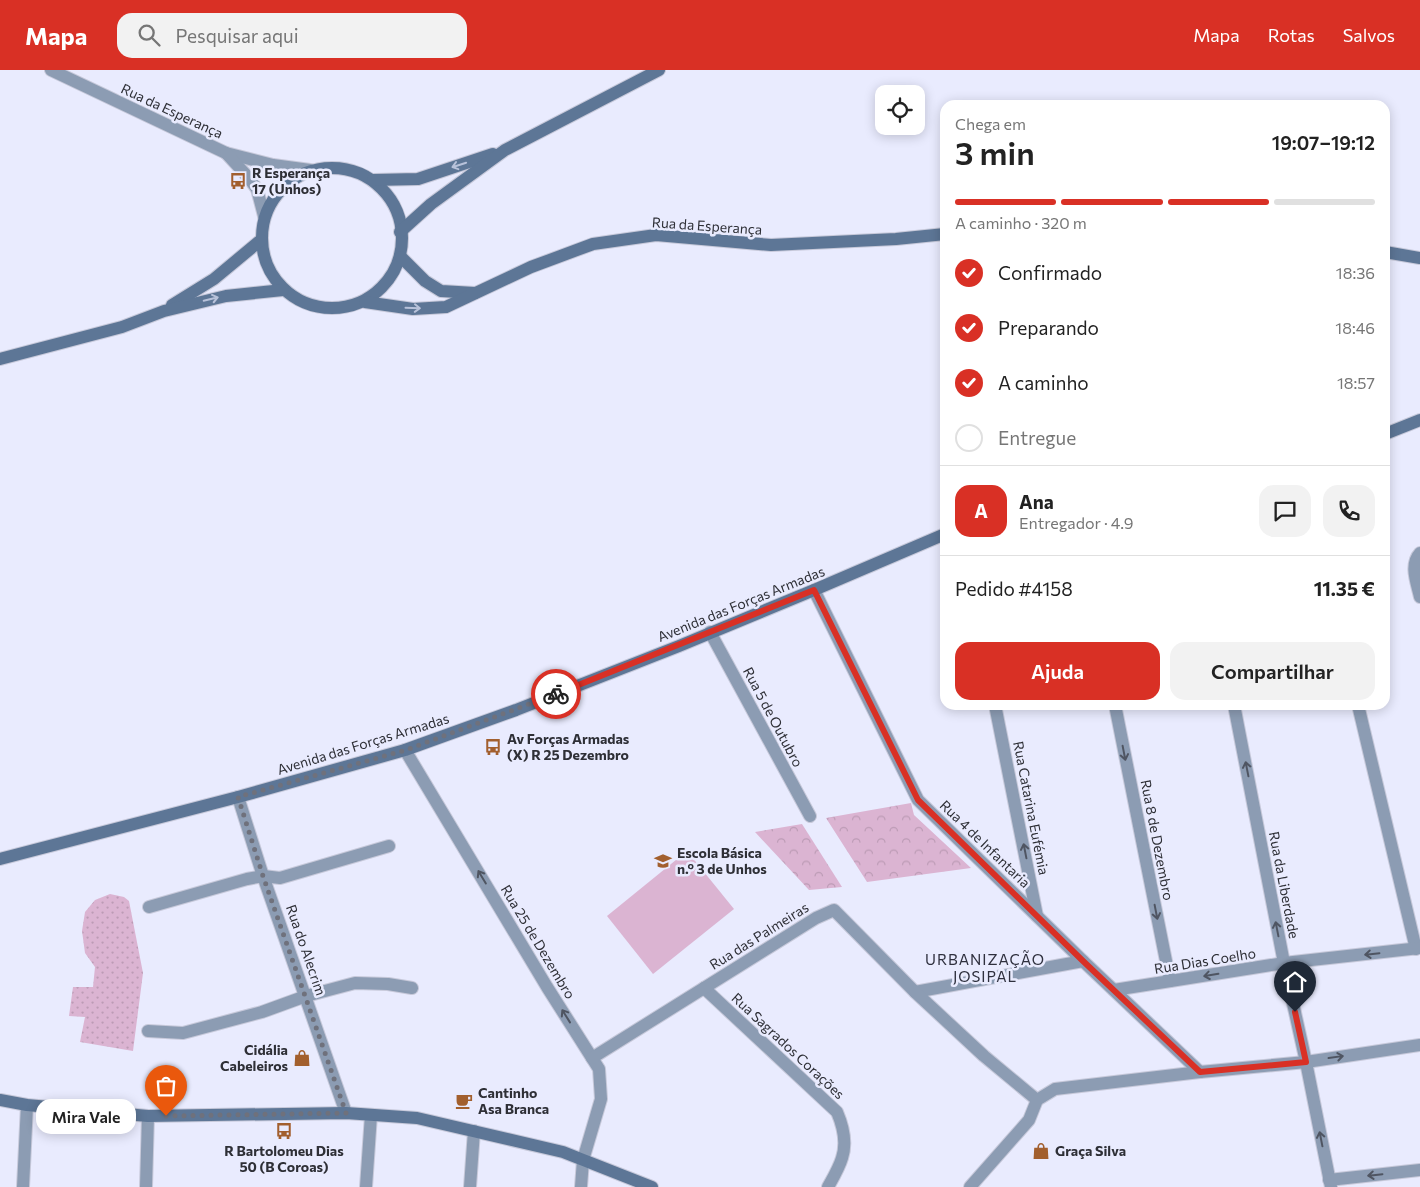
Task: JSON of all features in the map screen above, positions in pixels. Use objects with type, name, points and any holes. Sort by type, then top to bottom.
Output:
[{"type":"street","name":"Rua da Esperança","points":[[51,70],[226,154]]},
{"type":"street","points":[[400,232],[431,204],[505,150],[659,70]]},
{"type":"street","points":[[374,180],[418,179],[505,150]]},
{"type":"street","points":[[226,154],[273,165],[310,170]]},
{"type":"street","points":[[226,154],[258,189],[264,216]]},
{"type":"street","points":[[326,167],[350,169],[374,180],[391,198],[399,215],[400,257],[387,283],[365,302],[331,309],[306,305],[283,290],[268,270],[261,240],[264,216],[271,200],[288,182],[310,170],[326,167]]},
{"type":"street","name":"Rua da Esperança","points":[[365,302],[413,309],[446,307],[531,267],[593,244],[656,235],[771,245],[896,239],[940,235]]},
{"type":"street","points":[[164,311],[214,279],[261,240]]},
{"type":"street","points":[[1390,253],[1420,258]]},
{"type":"street","points":[[400,257],[425,281],[441,291],[478,293]]},
{"type":"street","points":[[0,359],[122,327],[164,311],[226,296],[283,290]]},
{"type":"street","points":[[1390,432],[1420,420]]},
{"type":"street","name":"Avenida das Forças Armadas","points":[[0,858],[238,797],[406,750],[516,710],[814,590],[940,536]]},
{"type":"street","points":[[1420,553],[1417,556],[1413,570],[1420,597]]},
{"type":"street","name":"Rua 4 de Infantaria","points":[[814,590],[918,800],[1200,1072]]},
{"type":"street","name":"Rua 5 de Outubro","points":[[710,632],[810,816]]},
{"type":"street","name":"Rua Catarina Eufémia","points":[[997,710],[1038,916]]},
{"type":"street","name":"Rua 8 de Dezembro","points":[[1116,710],[1170,981]]},
{"type":"street","name":"Rua da Liberdade","points":[[1235,710],[1284,963],[1330,1183]]},
{"type":"street","points":[[1359,710],[1418,948]]},
{"type":"street","name":"Rua 25 de Dezembro","points":[[406,750],[547,987],[600,1069],[601,1099],[583,1160],[581,1187]]},
{"type":"street","name":"Rua do Alecrim","points":[[238,797],[263,876],[346,1113]]},
{"type":"street","points":[[149,907],[247,879],[263,876],[280,878],[389,846]]},
{"type":"street","name":"Rua das Palmeiras","points":[[592,1058],[816,918],[834,910],[915,992],[984,1056],[1036,1100]]},
{"type":"street","name":"Rua Dias Coelho","points":[[1114,990],[1284,963],[1418,948]]},
{"type":"street","points":[[915,992],[1083,961]]},
{"type":"street","points":[[148,1032],[183,1033],[262,1012],[306,996],[355,983],[388,984],[412,988]]},
{"type":"street","name":"Rua Sagrados Corações","points":[[704,988],[837,1112],[843,1126],[844,1142],[842,1158],[828,1187]]},
{"type":"street","points":[[970,1187],[1028,1120],[1036,1100],[1055,1090],[1200,1072],[1306,1062],[1420,1045]]},
{"type":"street","points":[[0,1100],[28,1105],[148,1116],[346,1113],[417,1118],[563,1152],[652,1187]]},
{"type":"street","points":[[23,1187],[28,1105]]},
{"type":"street","points":[[366,1187],[371,1115]]},
{"type":"street","points":[[146,1187],[148,1116]]},
{"type":"street","points":[[470,1187],[474,1131]]},
{"type":"street","points":[[1330,1183],[1420,1170]]},
{"type":"green space","points":[[911,803],[914,815],[971,868],[867,882],[826,818]]},
{"type":"green space","points":[[802,824],[842,887],[809,890],[755,832]]},
{"type":"green space","points":[[687,851],[734,909],[653,974],[607,916]]},
{"type":"green space","points":[[110,894],[124,897],[129,901],[143,973],[133,1051],[80,1042],[85,1017],[69,1016],[73,987],[93,987],[95,967],[85,953],[82,931],[85,912],[95,900]]},
{"type":"way so far","points":[[166,1116],[346,1113],[263,876],[238,797],[406,750],[556,694]]},
{"type":"place","name":"R Esperança 17 (Unhos)","points":[[238,181]]},
{"type":"place","name":"Av Forças Armadas (X) R 25 Dezembro","points":[[493,747]]},
{"type":"place","name":"Escola Básica n.º 3 de Unhos","points":[[663,861]]},
{"type":"place","name":"Cidália Cabeleiros","points":[[302,1058]]},
{"type":"place","name":"Cantinho Asa Branca","points":[[464,1101]]},
{"type":"place","name":"Mira Vale","points":[[166,1116]]},
{"type":"place","name":"R Bartolomeu Dias 50 (B Coroas)","points":[[284,1131]]},
{"type":"place","name":"Graça Silva","points":[[1041,1151]]},
{"type":"district","name":"URBANIZAÇÃO JOSIPAL","points":[[985,968]]},
{"type":"route","points":[[556,694],[814,590],[918,800],[1200,1072],[1306,1062],[1295,1012]]}]
